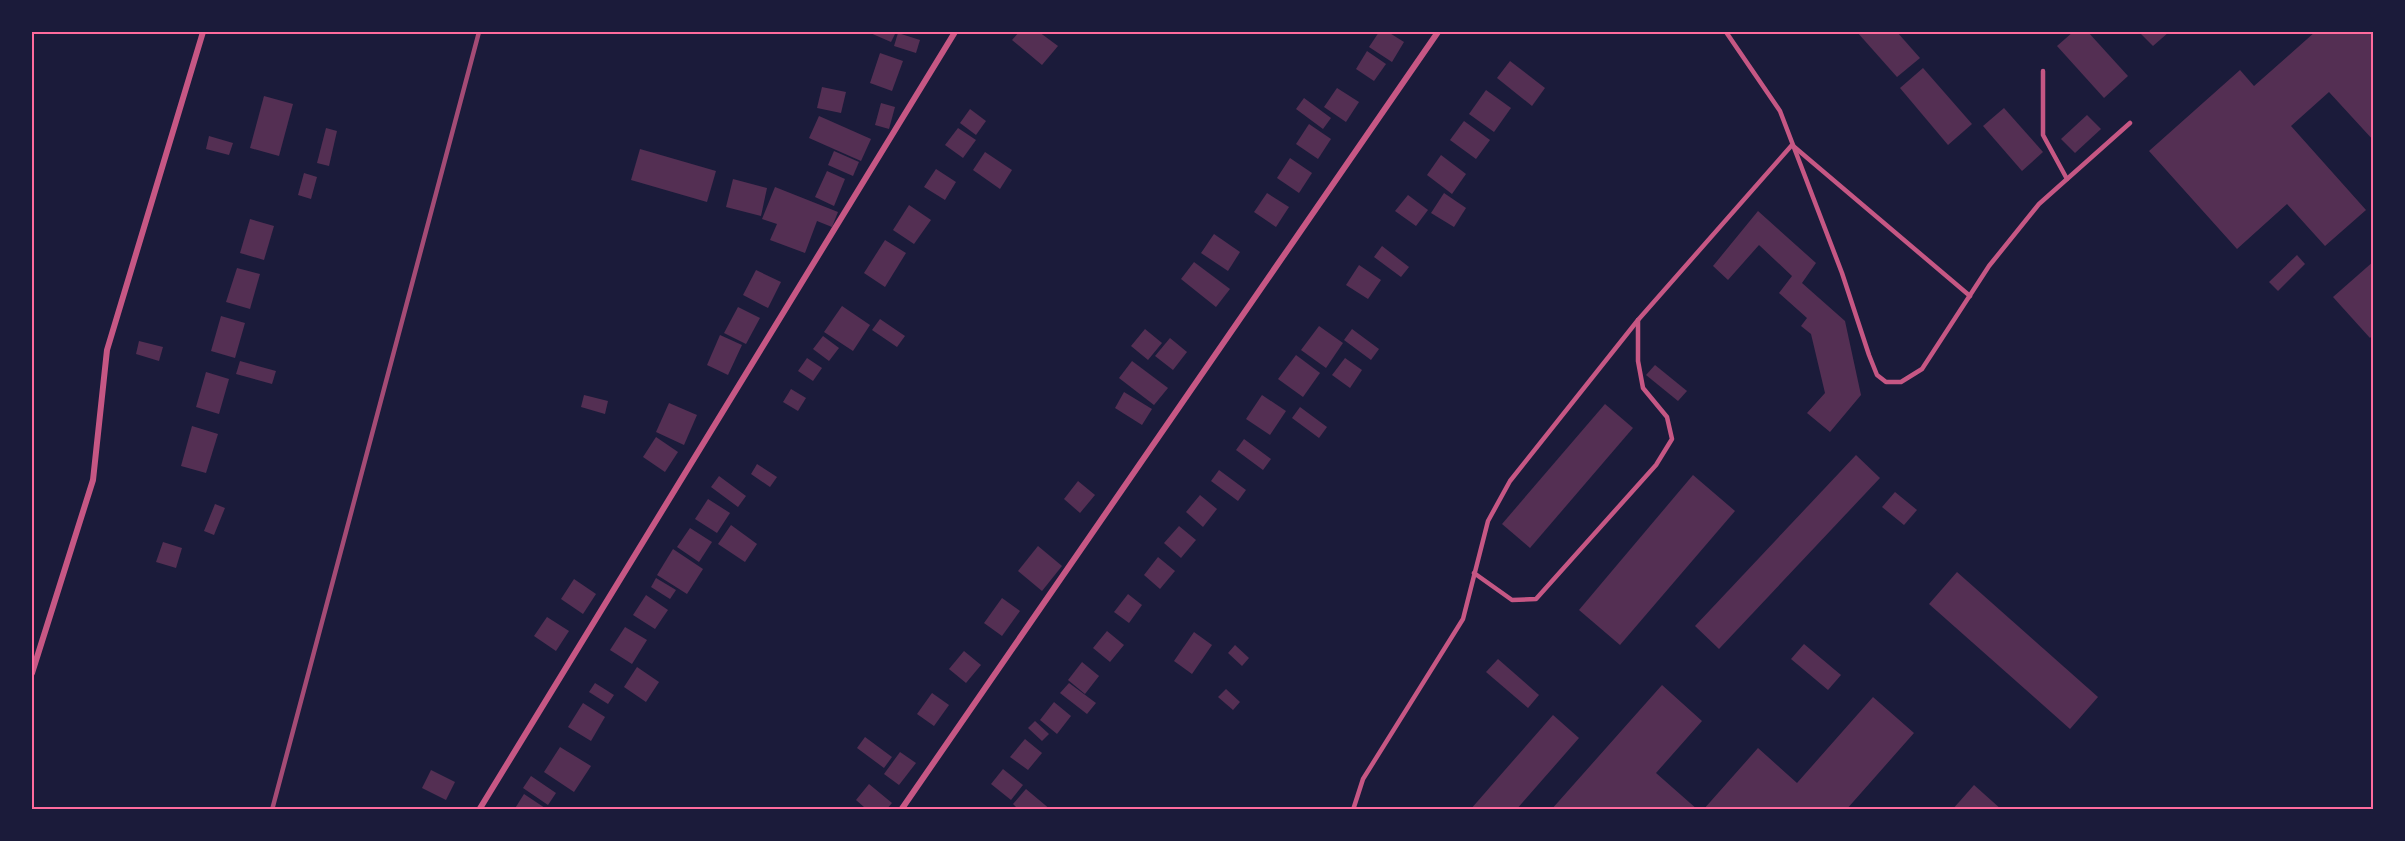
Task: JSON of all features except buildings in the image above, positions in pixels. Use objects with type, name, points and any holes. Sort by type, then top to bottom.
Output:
[{"type":"street","points":[[32,673],[93,480],[107,350],[203,32]]},
{"type":"street","points":[[479,810],[955,32]]},
{"type":"street","points":[[901,810],[1438,32]]},
{"type":"lane","points":[[1726,32],[1780,111],[1842,273],[1877,375],[1886,382],[1901,382],[1922,369],[1989,266],[2038,204],[2130,123]]},
{"type":"lane","points":[[2043,71],[2043,135],[2067,179]]},
{"type":"lane","points":[[1792,145],[1970,296]]},
{"type":"lane","points":[[1353,810],[1363,779],[1463,619],[1488,520],[1510,481],[1638,320],[1792,145]]},
{"type":"lane","points":[[1474,573],[1512,600],[1536,599],[1656,465],[1672,439],[1667,417],[1643,387],[1638,361],[1638,320]]},
{"type":"railway","points":[[272,810],[479,32]]}]
